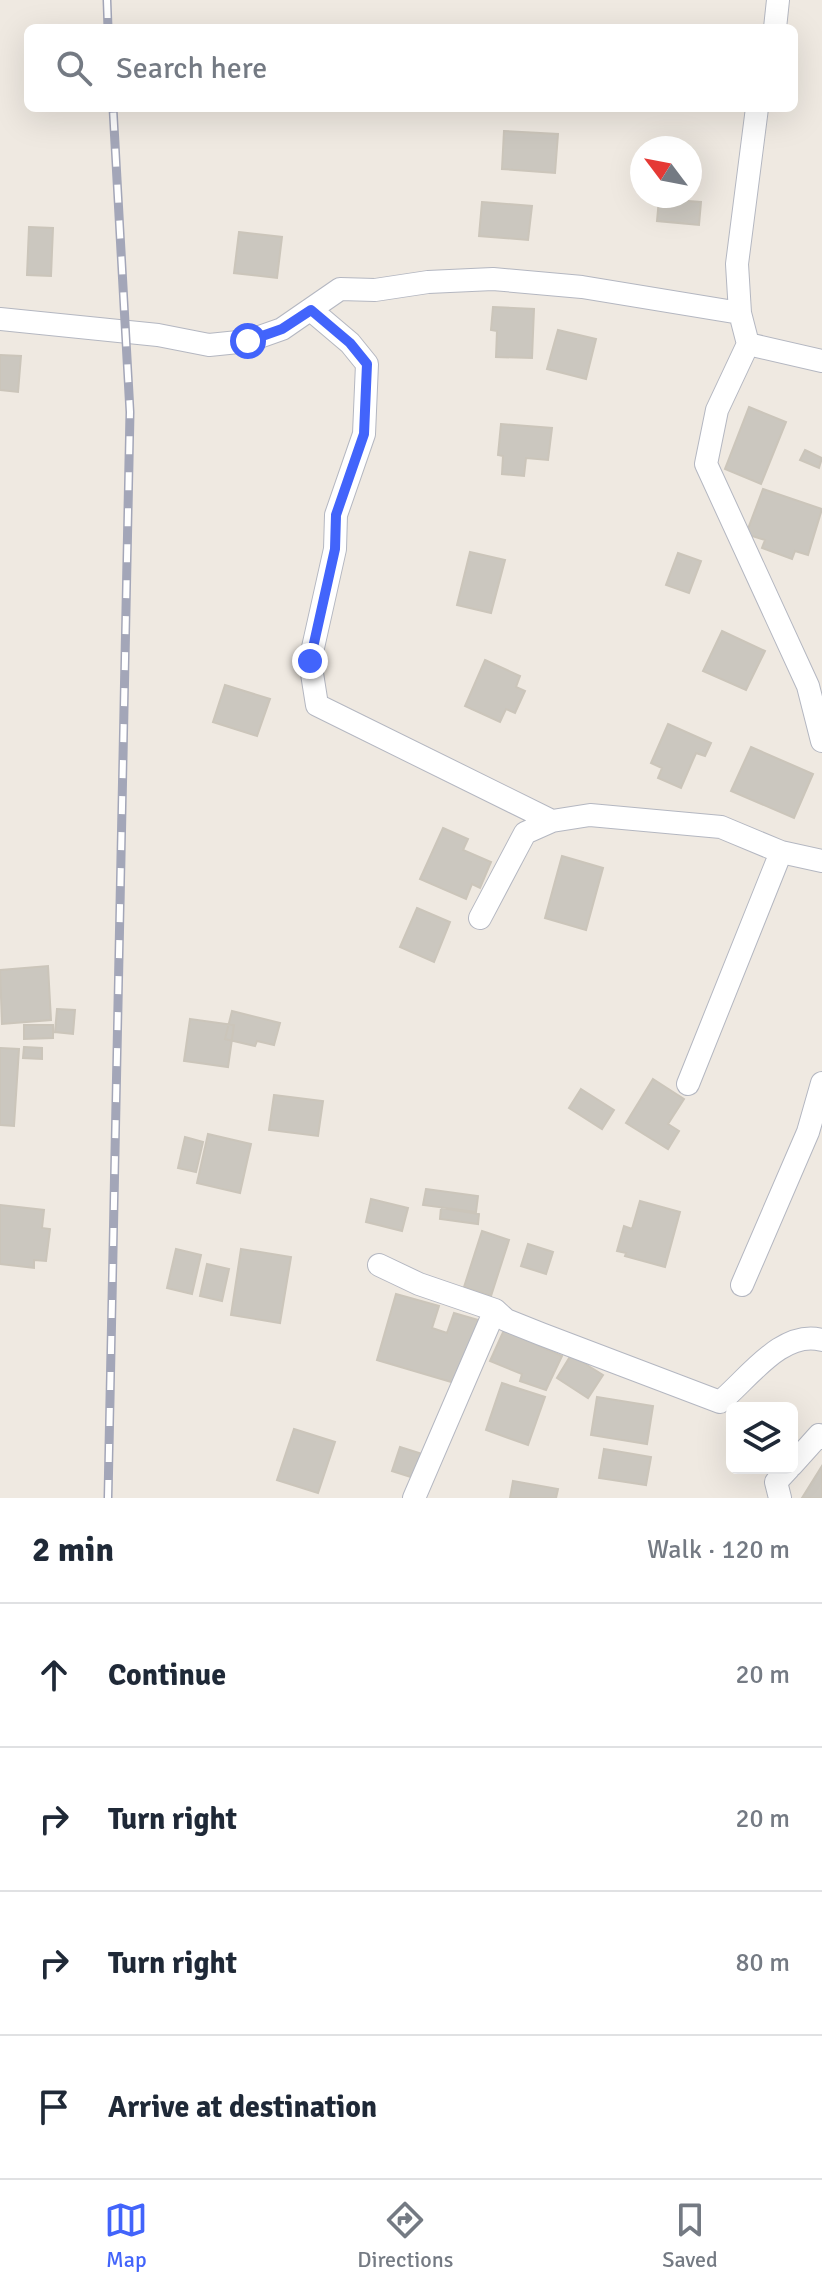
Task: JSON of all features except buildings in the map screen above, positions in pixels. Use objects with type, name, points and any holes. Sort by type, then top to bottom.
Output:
[{"type":"street","points":[[775,24],[778,0]]},
{"type":"street","points":[[756,112],[737,264],[740,313],[748,344],[717,410],[706,464],[808,686],[822,741]]},
{"type":"street","points":[[0,319],[158,335],[209,345],[248,341],[282,329],[340,289],[375,290],[428,282],[493,279],[582,287],[740,313]]},
{"type":"street","points":[[311,310],[350,343],[367,364],[364,434],[336,515],[335,549],[310,661],[317,705],[552,821]]},
{"type":"street","points":[[748,344],[822,361]]},
{"type":"street","points":[[480,918],[525,833],[552,821],[590,815],[721,827],[781,852],[822,861]]},
{"type":"street","points":[[688,1084],[781,852]]},
{"type":"street","points":[[742,1285],[808,1132],[822,1083]]},
{"type":"street","points":[[379,1265],[419,1284],[495,1310],[506,1320],[720,1402],[786,1344],[812,1338],[822,1340]]},
{"type":"street","points":[[414,1498],[495,1310]]},
{"type":"street","points":[[798,1457],[819,1435],[822,1438]]},
{"type":"street","points":[[780,1498],[776,1482],[783,1474]]},
{"type":"railway","points":[[107,0],[108,24]]},
{"type":"railway","points":[[108,1498],[130,412],[113,112]]},
{"type":"route","points":[[248,341],[282,329],[311,310],[350,343],[367,364],[364,434],[336,515],[335,549],[310,661]]}]
